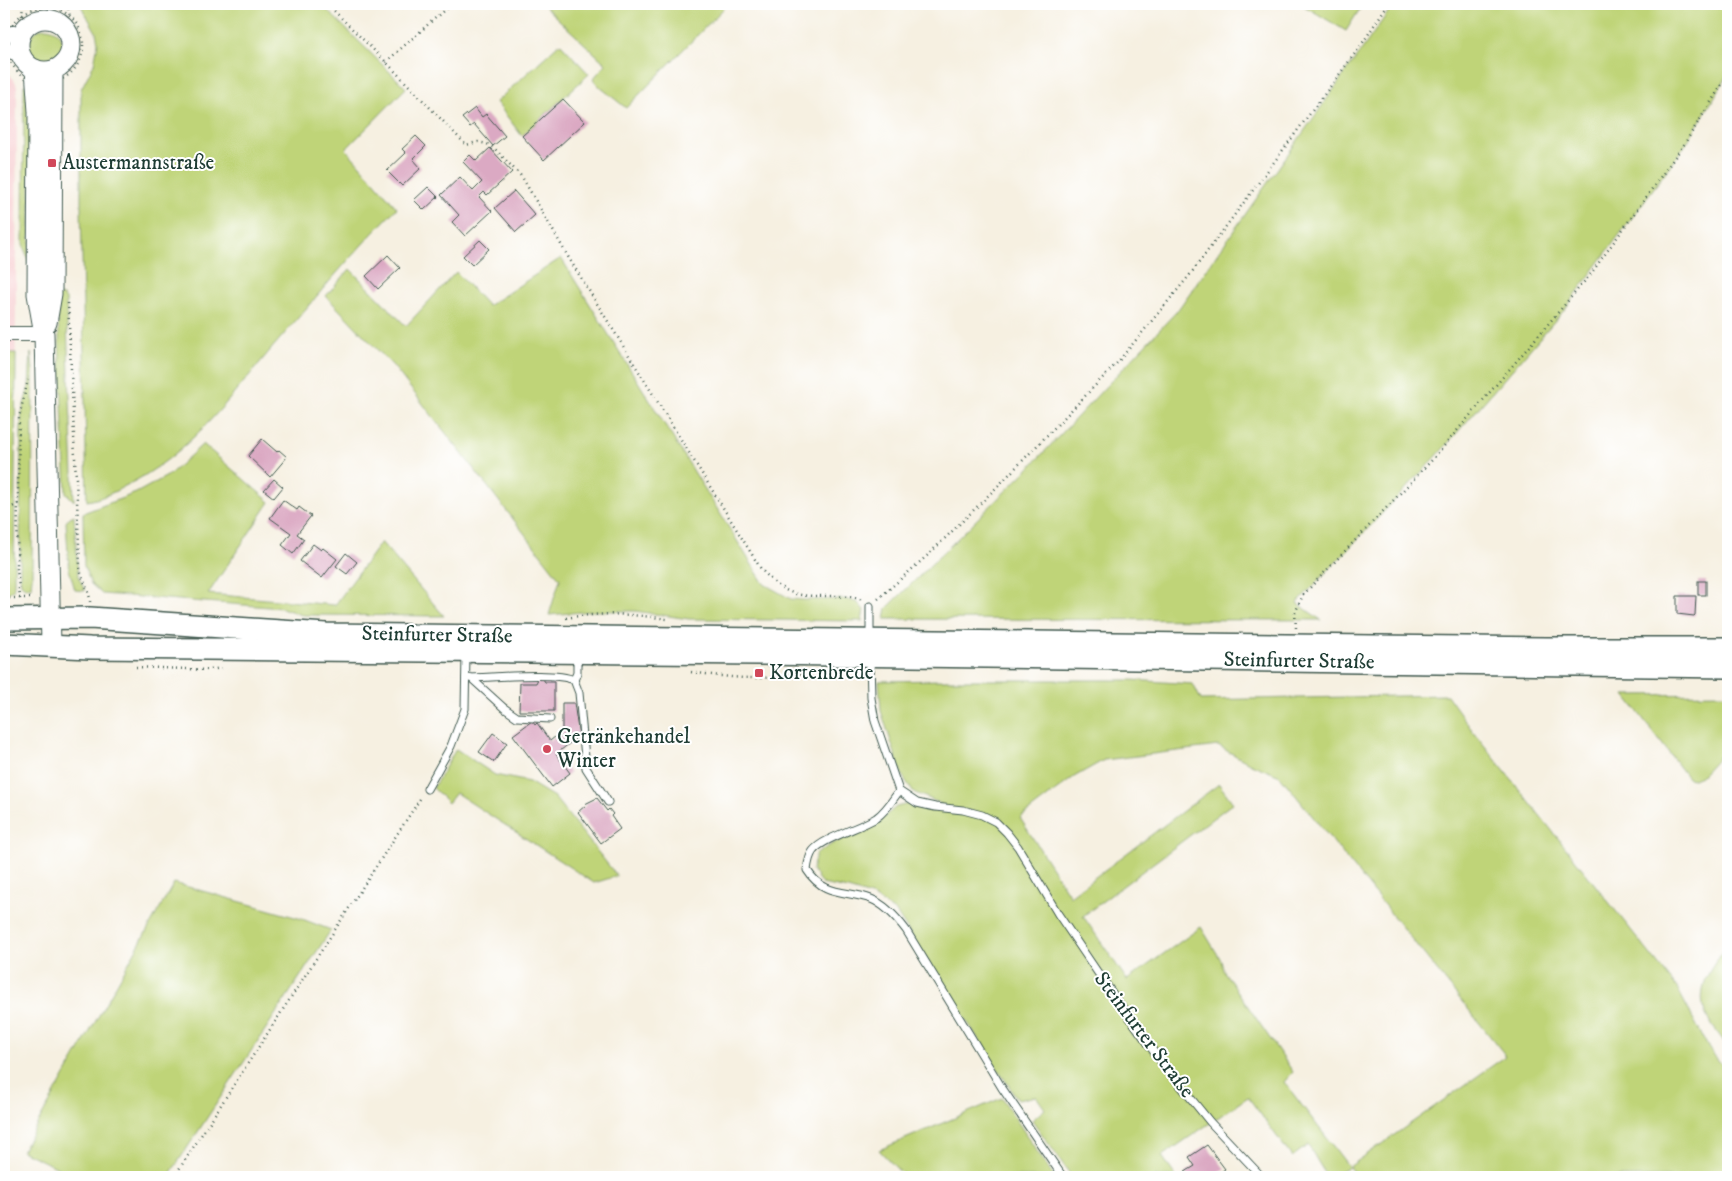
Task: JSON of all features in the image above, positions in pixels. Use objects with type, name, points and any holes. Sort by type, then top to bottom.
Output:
[{"type":"main road","points":[[51,77],[10,51],[19,45],[38,16],[68,31],[72,46],[66,61],[51,77],[38,112],[37,294],[44,334],[51,646]]},
{"type":"main road","name":"Steinfurter Straße","points":[[4,619],[90,618],[326,634],[1728,667]]},
{"type":"main road","name":"Steinfurter Straße","points":[[4,644],[90,648],[577,652],[870,648],[1728,648]]},
{"type":"street","points":[[4,334],[44,334]]},
{"type":"lane","points":[[870,606],[871,698],[875,721],[899,791],[889,806],[877,817],[824,842],[813,850],[807,870],[820,886],[872,900],[894,914],[906,930],[1002,1088],[1062,1177]]},
{"type":"lane","name":"Steinfurter Straße","points":[[427,789],[451,746],[465,709],[469,678],[466,651]]},
{"type":"lane","points":[[577,652],[577,673],[574,680],[579,692],[586,768],[608,802]]},
{"type":"lane","points":[[469,678],[548,676],[565,677],[574,680]]},
{"type":"lane","points":[[469,678],[517,717],[550,719]]},
{"type":"lane","name":"Steinfurter Straße","points":[[899,791],[917,803],[982,815],[996,822],[1007,833],[1018,847],[1058,914],[1159,1059],[1210,1122],[1262,1177]]},
{"type":"path","points":[[327,4],[386,62],[466,146],[478,142],[487,144],[494,148],[522,177],[570,260],[762,569],[774,583],[791,593],[806,596],[857,598],[865,601],[870,606],[928,555],[1117,363],[1189,276],[1362,44],[1388,4]]},
{"type":"path","points":[[386,62],[451,4]]},
{"type":"path","points":[[38,16],[80,28],[84,48],[78,65],[51,77],[25,78],[16,70],[11,62],[7,40],[38,16]]},
{"type":"path","points":[[1296,628],[1295,613],[1303,595],[1432,460],[1590,275],[1684,143],[1728,75]]},
{"type":"path","points":[[68,304],[80,567],[83,582],[90,592],[90,600]]},
{"type":"path","points":[[20,597],[17,569],[19,418],[28,371]]},
{"type":"path","points":[[4,511],[18,504]]},
{"type":"path","points":[[174,1177],[427,789]]},
{"type":"shaded area","points":[[4,68],[17,86],[15,486],[4,485]]},
{"type":"green space","points":[[80,4],[321,4],[406,88],[346,149],[397,208],[334,276],[223,406],[188,443],[148,474],[111,493],[87,501],[81,205],[81,89],[94,64],[98,43],[96,32]]},
{"type":"green space","points":[[542,4],[728,4],[626,108],[593,79],[606,64]]},
{"type":"green space","points":[[1301,4],[1363,4],[1346,31]]},
{"type":"green space","points":[[1394,4],[1728,4],[1728,75],[1686,144],[1565,309],[1435,458],[1297,603],[1321,620],[885,619],[887,608],[1030,467],[1177,311]]},
{"type":"green space","points":[[46,28],[53,29],[58,33],[62,38],[62,52],[58,57],[53,61],[46,62],[39,61],[34,57],[30,52],[29,45],[30,38],[34,33],[39,29]]},
{"type":"green space","points":[[560,43],[589,74],[522,136],[496,102]]},
{"type":"green space","points":[[24,85],[30,87],[30,265],[23,245]]},
{"type":"green space","points":[[561,258],[764,584],[791,599],[844,599],[857,602],[864,610],[862,621],[689,619],[635,611],[593,611],[549,615],[560,579],[394,367],[326,296],[350,269],[406,326],[456,272],[488,306]]},
{"type":"green space","points":[[59,295],[66,299],[74,501],[66,493],[57,296]]},
{"type":"green space","points":[[4,353],[16,353],[14,586],[13,590],[4,595]]},
{"type":"green space","points":[[31,353],[33,370],[32,578],[31,587],[25,587],[21,584],[20,576],[21,422],[29,386]]},
{"type":"green space","points":[[203,444],[270,502],[208,594],[335,605],[381,542],[444,616],[302,615],[282,608],[102,594],[91,584],[84,566],[83,513],[136,493],[169,475]]},
{"type":"green space","points":[[74,515],[78,576],[85,591],[75,590],[69,569],[66,522]]},
{"type":"green space","points":[[1132,680],[1193,684],[1201,700],[1447,695],[1472,730],[1677,988],[1709,1049],[1728,1072],[1728,1177],[1357,1177],[1349,1167],[1327,1177],[1308,1145],[1292,1157],[1248,1097],[1162,1156],[1176,1177],[1072,1177],[1032,1120],[1045,1109],[1036,1096],[1018,1100],[896,912],[874,897],[822,884],[812,870],[816,854],[832,844],[878,822],[896,807],[908,804],[925,810],[942,804],[913,792],[902,775],[881,711],[879,681]],"holes":[[[1218,746],[1251,764],[1280,776],[1506,1056],[1349,1167],[1284,1082],[1293,1072],[1223,970],[1221,960],[1201,927],[1127,980],[1083,916],[1233,803],[1219,784],[1070,896],[1020,818],[1074,777],[1104,760]]]},
{"type":"green space","points":[[1724,694],[1728,698],[1728,747],[1701,776],[1694,779],[1688,778],[1625,695]]},
{"type":"green space","points":[[456,749],[495,775],[529,782],[554,797],[617,876],[594,883],[456,793],[448,803],[433,788]]},
{"type":"green space","points":[[174,883],[302,919],[331,930],[168,1177],[77,1177],[22,1151]]},
{"type":"green space","points":[[1728,947],[1728,1047],[1707,1017],[1702,998],[1703,988],[1710,971]]},
{"type":"green space","points":[[1002,1098],[1054,1177],[905,1177],[879,1150]]},
{"type":"building","points":[[563,99],[585,122],[544,160],[522,136]]},
{"type":"building","points":[[475,108],[482,117],[486,114],[505,136],[493,146],[474,124],[470,127],[462,118]]},
{"type":"building","points":[[416,136],[426,146],[413,159],[421,168],[402,186],[387,171],[406,153],[402,149]]},
{"type":"building","points":[[490,148],[512,172],[487,195],[484,192],[479,197],[492,211],[465,236],[452,222],[459,215],[441,195],[460,177],[473,191],[482,182],[463,162],[470,155],[476,161]]},
{"type":"building","points":[[428,187],[438,197],[424,210],[414,200]]},
{"type":"building","points":[[514,191],[535,215],[516,232],[495,208]]},
{"type":"building","points":[[480,240],[489,249],[472,265],[463,256]]},
{"type":"building","points":[[388,255],[400,268],[378,289],[366,276]]},
{"type":"building","points":[[262,439],[277,452],[279,450],[287,457],[270,477],[248,456]]},
{"type":"building","points":[[274,479],[283,487],[274,498],[264,490]]},
{"type":"building","points":[[283,500],[297,510],[299,507],[311,516],[297,534],[304,539],[293,554],[282,545],[291,533],[270,518]]},
{"type":"building","points":[[313,544],[321,550],[323,548],[337,559],[322,578],[300,561]]},
{"type":"building","points":[[346,553],[357,562],[347,574],[336,566]]},
{"type":"building","points":[[1698,581],[1706,581],[1706,595],[1698,595]]},
{"type":"building","points":[[1677,596],[1696,596],[1694,616],[1677,614]]},
{"type":"building","points":[[538,679],[543,679],[545,682],[554,682],[554,711],[519,711],[520,683],[536,683]]},
{"type":"building","points":[[562,703],[574,703],[579,736],[556,754],[570,773],[552,787],[513,735],[532,721],[535,725],[537,723],[550,741],[562,731]]},
{"type":"building","points":[[493,733],[507,743],[494,762],[479,752]]},
{"type":"building","points":[[597,798],[607,811],[609,809],[613,814],[611,816],[620,829],[601,843],[578,812],[585,804]]},
{"type":"building","points":[[1207,1145],[1225,1169],[1214,1177],[1189,1177],[1185,1172],[1195,1166],[1189,1157]]},
{"type":"place","name":"Austermannstraße","points":[[52,163]]},
{"type":"place","name":"Kortenbrede","points":[[759,673]]},
{"type":"place","name":"Getränkehandel Winter","points":[[547,749]]}]
